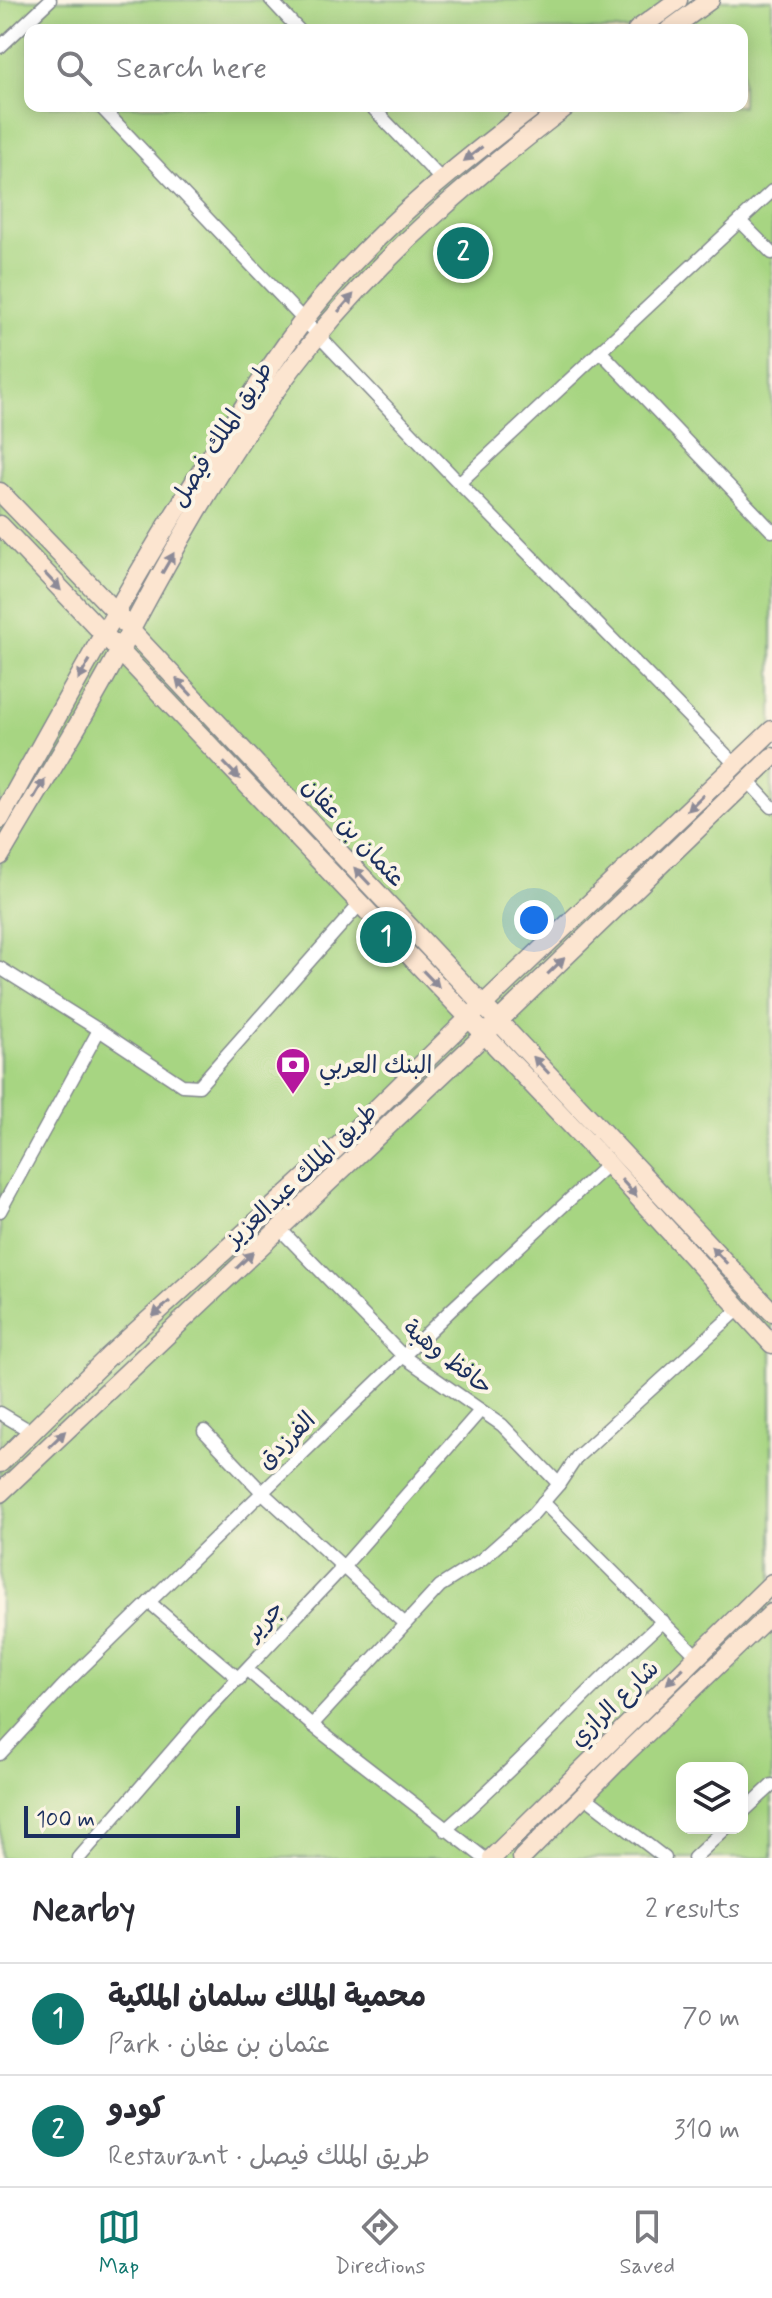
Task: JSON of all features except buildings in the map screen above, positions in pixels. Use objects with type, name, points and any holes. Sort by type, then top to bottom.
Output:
[{"type":"street","points":[[31,24],[50,0]]},
{"type":"street","points":[[271,0],[293,24]]},
{"type":"street","points":[[645,24],[678,0]]},
{"type":"street","points":[[677,24],[710,0]]},
{"type":"street","points":[[0,47],[24,31]]},
{"type":"street","points":[[106,112],[459,483],[735,764]]},
{"type":"street","points":[[377,112],[441,179]]},
{"type":"street","name":"طريق الملك فيصل","points":[[0,819],[116,612],[210,456],[304,320],[331,286],[385,230],[441,179],[527,112]]},
{"type":"street","name":"طريق الملك فيصل","points":[[0,856],[225,466],[278,387],[318,335],[411,235],[458,192],[559,112]]},
{"type":"street","points":[[459,483],[772,191]]},
{"type":"street","points":[[740,221],[772,253]]},
{"type":"street","points":[[600,351],[772,531]]},
{"type":"street","name":"عثمان بن عفان","points":[[0,492],[772,1312]]},
{"type":"street","name":"عثمان بن عفان","points":[[0,525],[608,1164],[772,1344]]},
{"type":"street","name":"طريق الملك عبدالعزيز","points":[[0,1463],[109,1356],[319,1165],[772,730]]},
{"type":"street","name":"طريق الملك عبدالعزيز","points":[[0,1493],[500,1021],[772,757]]},
{"type":"street","points":[[748,781],[772,807]]},
{"type":"street","points":[[0,968],[182,1085],[199,1086],[360,904]]},
{"type":"street","points":[[0,1211],[99,1030]]},
{"type":"street","name":"الفرزدق","points":[[0,1754],[63,1686],[149,1602],[608,1164]]},
{"type":"street","name":"حافظ وهبة","points":[[279,1228],[404,1357],[502,1425],[559,1484]]},
{"type":"street","points":[[312,1725],[440,1586],[481,1560],[543,1502],[577,1457],[739,1309]]},
{"type":"street","name":"جرير","points":[[79,1858],[204,1714],[344,1566],[480,1411]]},
{"type":"street","points":[[0,1413],[32,1432]]},
{"type":"street","points":[[204,1431],[263,1493],[405,1624]]},
{"type":"street","points":[[543,1502],[697,1656]]},
{"type":"street","name":"شارع الرازي","points":[[492,1858],[772,1583]]},
{"type":"street","points":[[149,1602],[484,1858]]},
{"type":"street","name":"شارع الرازي","points":[[522,1858],[772,1613]]},
{"type":"street","points":[[445,1830],[663,1621]]},
{"type":"street","points":[[748,1807],[772,1785]]},
{"type":"street","points":[[584,1796],[665,1858]]},
{"type":"street","points":[[694,1858],[720,1834]]},
{"type":"green space","points":[[0,0],[772,0],[772,1858],[0,1858]]},
{"type":"place","name":"كودو","points":[[463,253]]},
{"type":"place","name":"محمية الملك سلمان الملكية","points":[[386,937]]},
{"type":"place","name":"البنك العربي","points":[[293,1096]]}]
